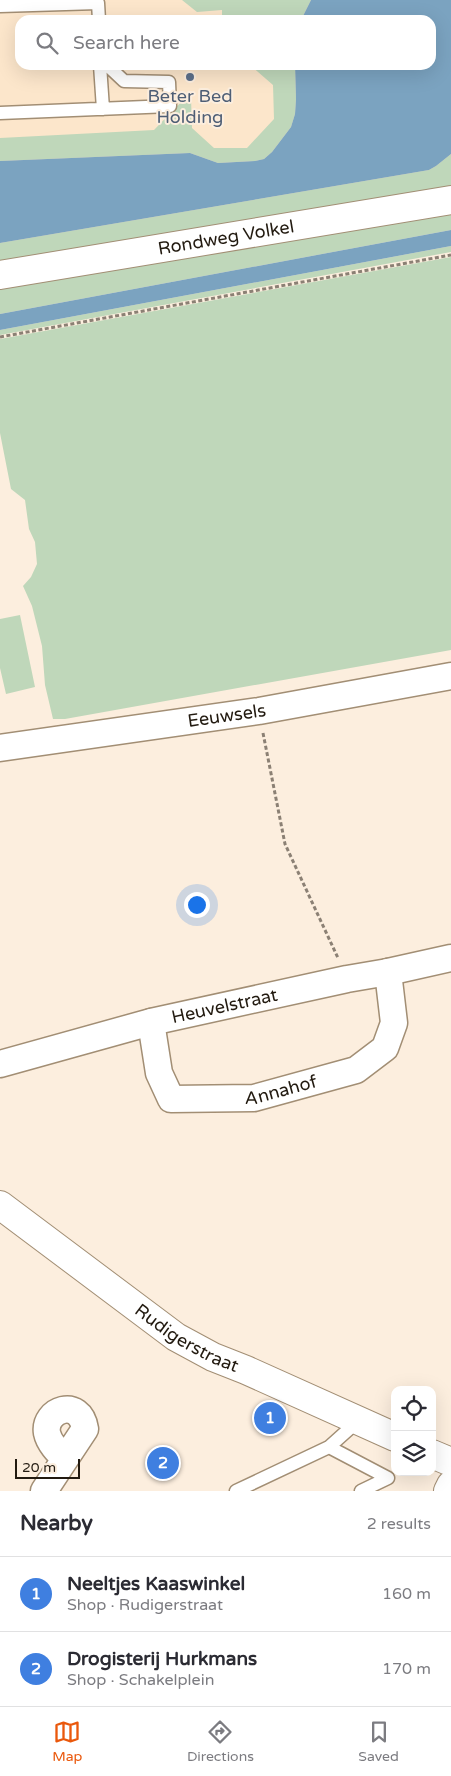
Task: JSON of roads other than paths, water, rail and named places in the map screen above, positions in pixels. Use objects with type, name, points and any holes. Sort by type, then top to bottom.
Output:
[{"type":"street","name":"Rondweg Volkel","points":[[0,275],[451,200]]},
{"type":"street","name":"Eeuwsels","points":[[0,748],[259,711],[451,676]]},
{"type":"street","name":"Heuvelstraat","points":[[0,1064],[151,1022],[451,958]]},
{"type":"street","name":"Annahof","points":[[151,1022],[159,1072],[170,1099],[254,1098],[356,1070],[385,1048],[394,1023],[388,972]]},
{"type":"street","name":"Rudigerstraat","points":[[0,1205],[176,1337],[213,1357],[391,1435]]},
{"type":"street","points":[[436,1456],[451,1462]]},
{"type":"street","points":[[44,1491],[65,1460]]},
{"type":"street","points":[[448,1491],[451,1485]]},
{"type":"lane","points":[[0,6],[98,3],[99,15]]},
{"type":"lane","points":[[100,70],[103,109]]},
{"type":"lane","points":[[0,113],[170,106],[169,82],[124,81],[112,70]]},
{"type":"lane","points":[[236,1491],[329,1447],[358,1421]]},
{"type":"lane","points":[[329,1447],[388,1478],[361,1491]]},
{"type":"water","points":[[311,0],[451,0],[451,154],[429,170],[0,243],[0,161],[190,153],[218,163],[255,161],[264,159],[272,152],[291,127],[295,114],[295,70],[436,70],[436,15],[304,15]]},
{"type":"water","points":[[451,230],[451,246],[0,330],[0,314]]},
{"type":"place","name":"Beter Bed Holding","points":[[190,77]]},
{"type":"place","name":"Neeltjes Kaaswinkel","points":[[270,1418]]},
{"type":"place","name":"Drogisterij Hurkmans","points":[[163,1463]]}]
